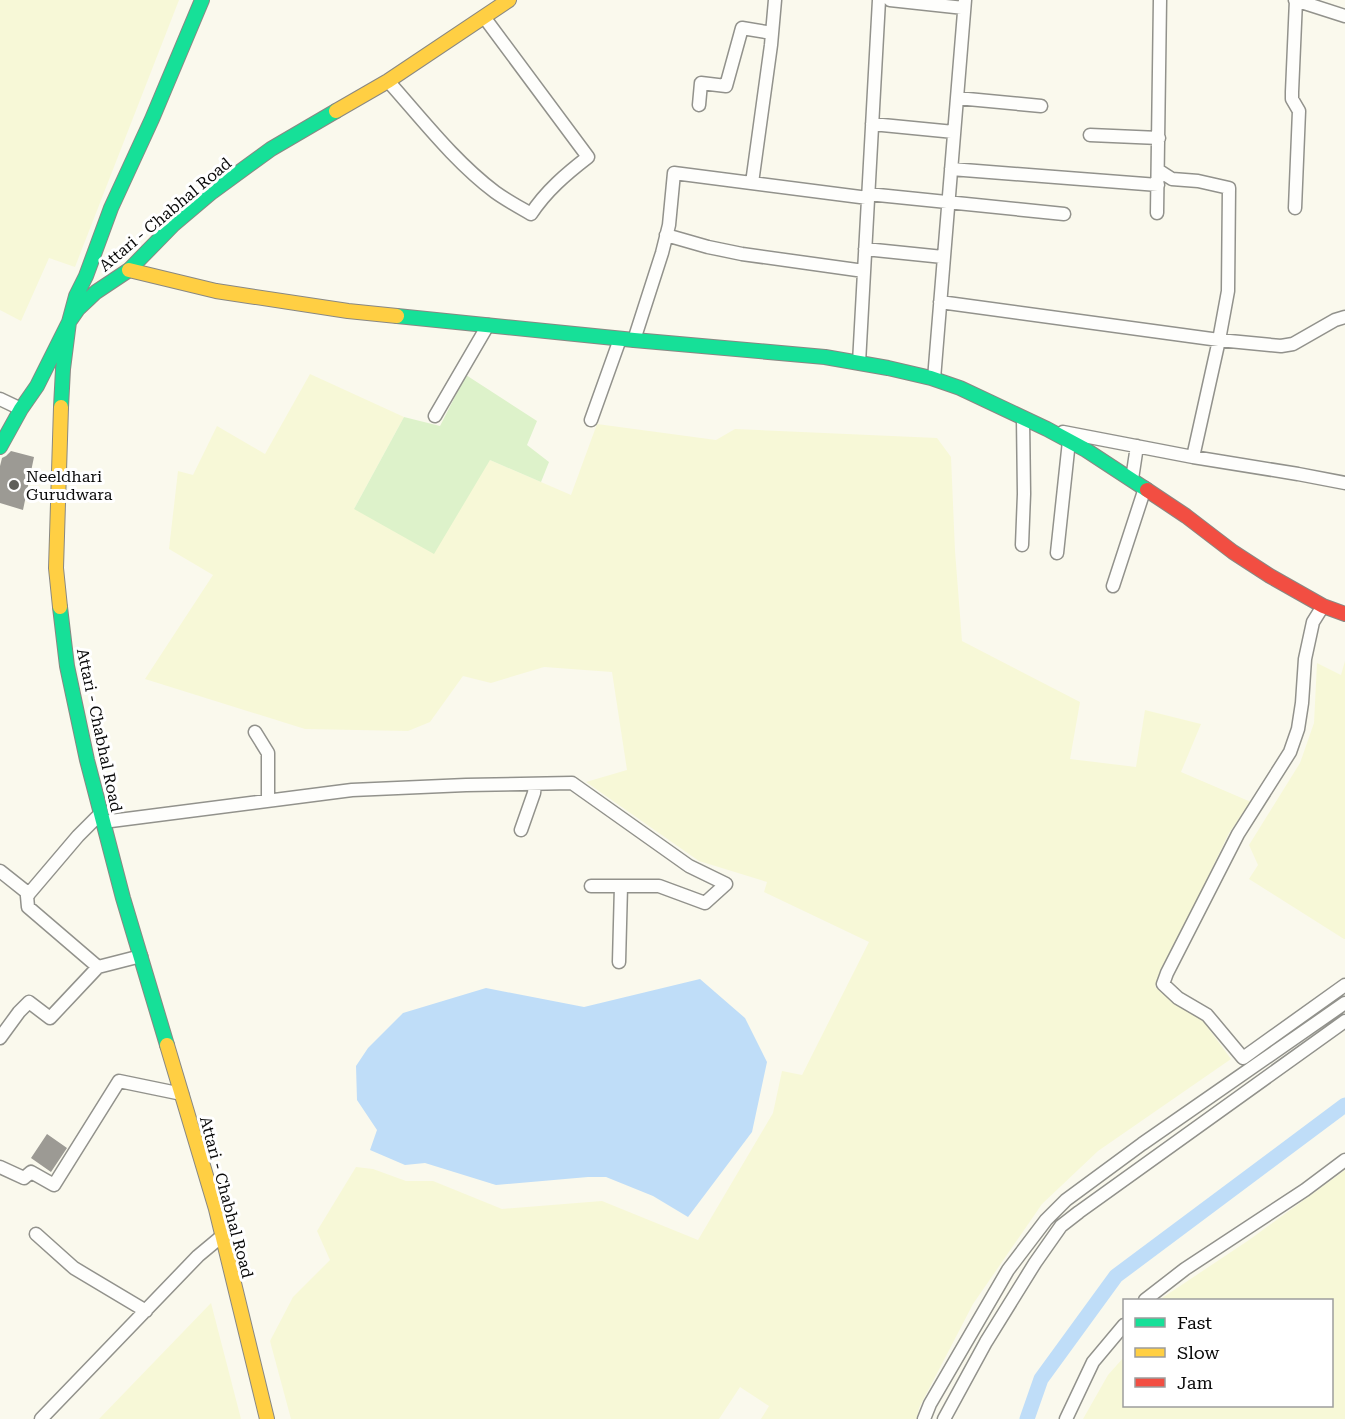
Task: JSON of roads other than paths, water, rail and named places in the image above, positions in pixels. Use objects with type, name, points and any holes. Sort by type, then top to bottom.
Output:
[{"type":"street","points":[[0,447],[37,386],[69,322],[76,296],[86,276],[111,208],[152,119],[202,0]]},
{"type":"street","name":"Attari - Chabhal Road","points":[[267,1419],[216,1209],[123,898],[85,750],[67,666],[56,568],[63,369],[69,322],[78,309],[96,292],[129,270],[173,225],[271,149],[388,81],[509,0]]},
{"type":"street","points":[[752,183],[775,0]]},
{"type":"street","points":[[859,363],[879,0]]},
{"type":"street","points":[[890,0],[964,4],[933,379]]},
{"type":"street","points":[[1158,213],[1160,0]]},
{"type":"street","points":[[1295,208],[1299,127],[1299,111],[1292,99],[1296,0],[1345,16]]},
{"type":"street","points":[[388,81],[470,171],[496,192],[531,214],[544,196],[588,156],[484,17]]},
{"type":"street","points":[[699,105],[702,83],[726,86],[742,28],[772,33]]},
{"type":"street","points":[[957,98],[1041,106]]},
{"type":"street","points":[[872,124],[954,132]]},
{"type":"street","points":[[1090,135],[1159,138]]},
{"type":"street","points":[[951,170],[1158,185]]},
{"type":"street","points":[[1158,170],[1172,179],[1198,180],[1229,188],[1228,291],[1193,457]]},
{"type":"street","points":[[591,420],[627,340],[646,305],[669,225],[674,173],[868,196],[948,201],[1064,214]]},
{"type":"street","points":[[666,236],[742,254],[864,271]]},
{"type":"street","points":[[865,249],[944,257]]},
{"type":"street","points":[[129,270],[216,291],[348,311],[627,340],[825,357],[933,379],[960,388],[1069,441],[1132,479],[1261,570],[1323,606],[1345,614]]},
{"type":"street","points":[[940,302],[1219,340],[1281,346],[1293,344],[1335,320],[1345,317]]},
{"type":"street","points":[[435,416],[488,325]]},
{"type":"street","points":[[0,399],[21,409]]},
{"type":"street","points":[[1022,545],[1023,418]]},
{"type":"street","points":[[1047,429],[1345,483]]},
{"type":"street","points":[[1057,553],[1069,441]]},
{"type":"street","points":[[1132,479],[1137,446]]},
{"type":"street","points":[[1113,586],[1145,488]]},
{"type":"street","points":[[1323,606],[1313,622],[1305,659],[1298,729],[1290,752],[1238,834],[1163,984],[1178,998],[1207,1015],[1243,1058],[1345,986]]},
{"type":"street","points":[[255,732],[268,753],[268,801]]},
{"type":"street","points":[[98,967],[28,907],[27,896],[78,836],[102,817],[268,801],[352,790],[572,783],[689,866],[726,884],[705,903],[660,885],[591,886]]},
{"type":"street","points":[[521,830],[536,784]]},
{"type":"street","points":[[0,871],[29,894]]},
{"type":"street","points":[[619,962],[621,886]]},
{"type":"street","points":[[0,1038],[29,1002],[50,1018],[98,967],[141,956]]},
{"type":"street","points":[[924,1419],[930,1404],[1008,1270],[1046,1220],[1066,1200],[1345,1002]]},
{"type":"street","points":[[944,1419],[986,1342],[1061,1226],[1345,1021]]},
{"type":"street","points":[[0,1167],[24,1178],[31,1172],[54,1185],[119,1082],[182,1094]]},
{"type":"street","points":[[1146,1299],[1185,1269],[1305,1190],[1345,1160]]},
{"type":"street","points":[[36,1234],[74,1268],[146,1311]]},
{"type":"street","points":[[42,1419],[198,1256],[222,1236]]},
{"type":"street","points":[[1066,1419],[1093,1362],[1123,1327]]},
{"type":"water","points":[[700,979],[745,1018],[767,1062],[752,1132],[688,1217],[653,1196],[606,1177],[496,1185],[425,1163],[405,1165],[370,1150],[377,1130],[357,1100],[356,1066],[368,1048],[403,1013],[486,988],[584,1007]]},
{"type":"waterway","points":[[1027,1419],[1041,1379],[1116,1276],[1345,1105]]},
{"type":"place","name":"Neeldhari Gurudwara","points":[[14,485]]}]
